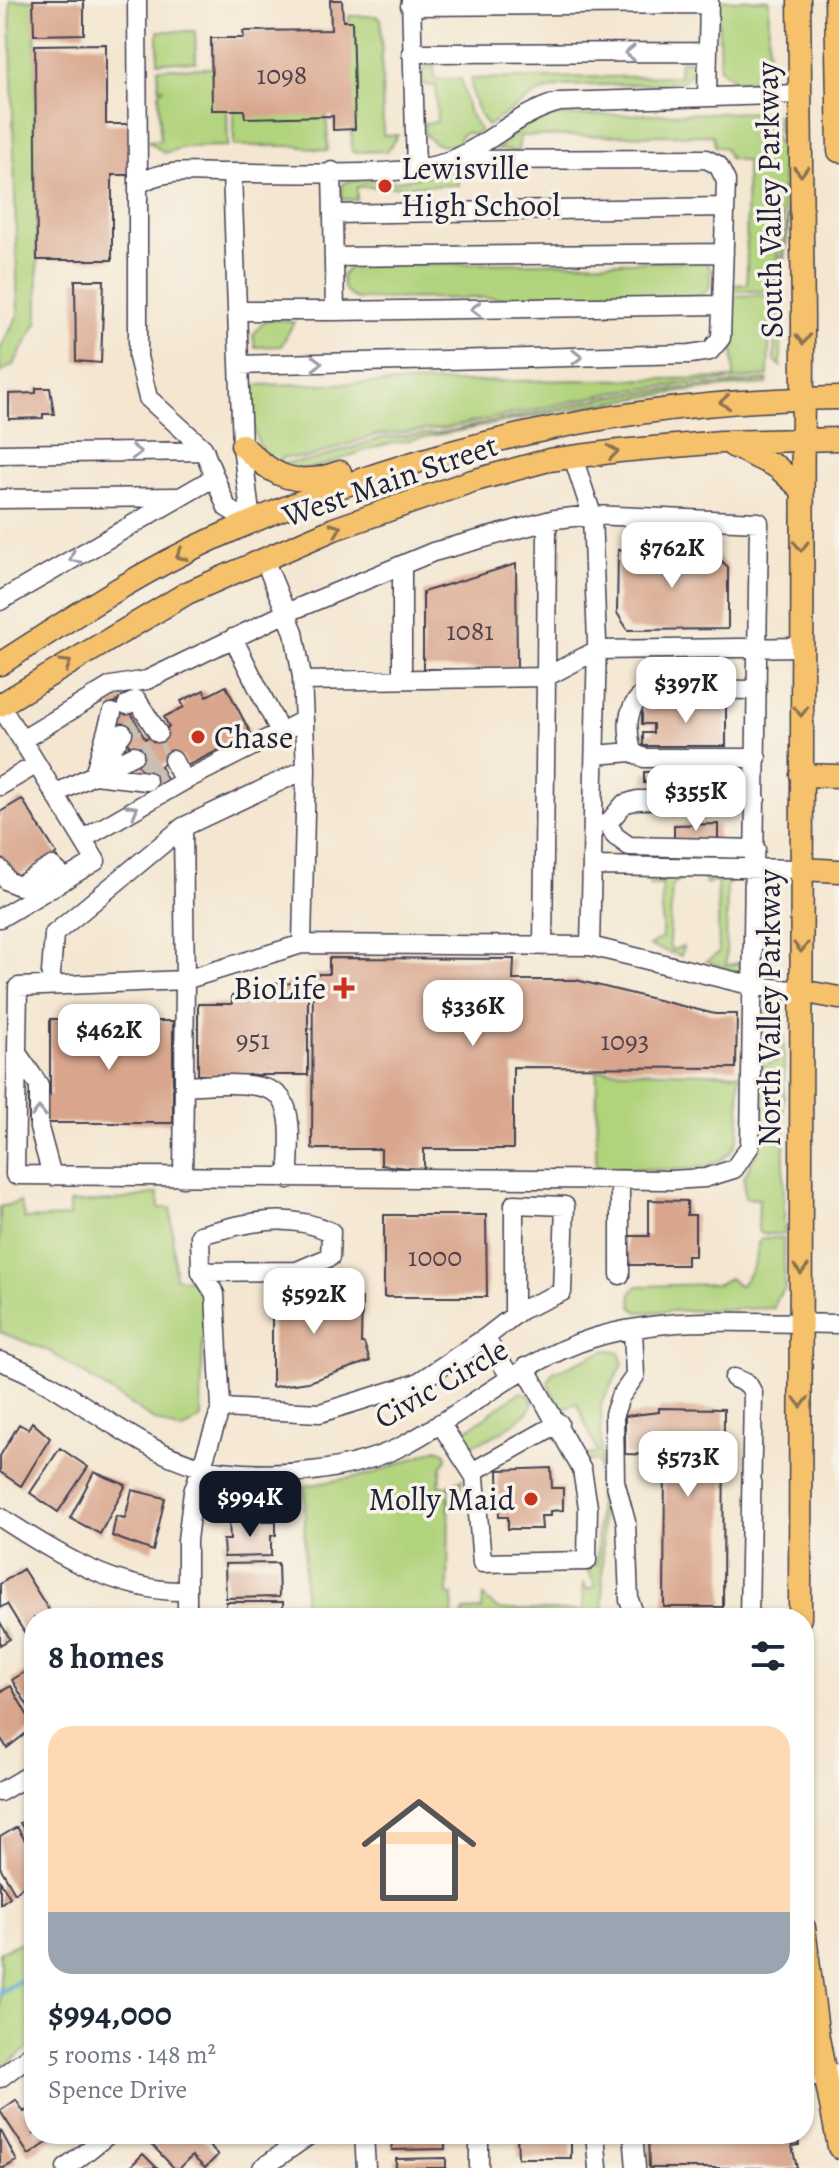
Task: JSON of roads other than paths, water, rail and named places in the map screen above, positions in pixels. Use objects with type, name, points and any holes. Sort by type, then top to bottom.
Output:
[{"type":"main road","name":"South Valley Parkway","points":[[799,0],[803,399]]},
{"type":"main road","points":[[836,0],[839,151]]},
{"type":"main road","points":[[800,94],[838,93]]},
{"type":"main road","name":"West Main Street","points":[[0,664],[111,592],[251,522],[311,496],[428,458],[529,432],[720,402],[839,398]]},
{"type":"main road","name":"North Valley Parkway","points":[[800,1608],[803,399]]},
{"type":"main road","name":"West Main Street","points":[[0,705],[187,593],[334,529],[472,481],[573,457],[721,442],[839,439]]},
{"type":"main road","points":[[721,442],[756,454],[777,467],[801,489]]},
{"type":"main road","points":[[242,445],[261,465],[299,481],[328,476],[371,461],[428,458]]},
{"type":"main road","points":[[251,522],[264,559]]},
{"type":"main road","points":[[801,775],[839,776]]},
{"type":"main road","points":[[801,869],[839,871]]},
{"type":"main road","points":[[801,991],[839,998]]},
{"type":"main road","points":[[814,2005],[823,2075],[839,2147]]},
{"type":"street","points":[[137,0],[138,357],[148,398],[205,451],[227,508],[251,522]]},
{"type":"street","points":[[416,167],[411,3],[709,2],[707,96]]},
{"type":"street","points":[[411,53],[708,52]]},
{"type":"street","points":[[451,160],[536,108],[574,100],[800,94]]},
{"type":"street","points":[[138,186],[144,180],[167,174],[416,167],[451,160],[706,159],[718,165],[726,181],[721,338],[710,351],[239,365]]},
{"type":"street","points":[[332,171],[335,311]]},
{"type":"street","points":[[232,173],[242,445],[251,522]]},
{"type":"street","points":[[333,214],[725,207]]},
{"type":"street","points":[[334,257],[724,253]]},
{"type":"street","points":[[237,311],[722,305]]},
{"type":"street","points":[[0,454],[205,451]]},
{"type":"street","points":[[573,457],[592,515],[597,650],[595,755],[601,823],[592,866],[590,946]]},
{"type":"street","points":[[0,601],[215,477]]},
{"type":"street","points":[[0,499],[179,497]]},
{"type":"street","points":[[22,740],[111,686],[147,680],[286,613],[433,552],[547,521],[592,515],[759,522],[756,858],[754,986],[750,1146],[734,1169],[705,1178],[620,1180],[15,1175],[18,987],[185,980],[302,944],[590,946],[754,986],[801,991]]},
{"type":"street","points":[[543,946],[547,521]]},
{"type":"street","points":[[264,559],[294,632],[303,681],[306,769],[302,944]]},
{"type":"street","points":[[402,565],[402,679]]},
{"type":"street","points":[[233,638],[280,732]]},
{"type":"street","points":[[303,681],[546,677],[597,650],[801,647]]},
{"type":"street","points":[[632,752],[628,711],[636,697],[650,689],[757,690]]},
{"type":"street","points":[[55,794],[94,775],[141,728],[137,700],[120,709],[94,775]]},
{"type":"street","points":[[0,705],[96,861],[122,877]]},
{"type":"street","points":[[94,775],[160,769],[280,732],[304,720]]},
{"type":"street","points":[[595,755],[632,752],[644,758],[757,758]]},
{"type":"street","points":[[0,786],[37,764]]},
{"type":"street","points":[[94,775],[160,769]]},
{"type":"street","points":[[83,839],[160,769]]},
{"type":"street","points":[[50,986],[54,934],[183,827],[306,769]]},
{"type":"street","points":[[601,823],[624,804],[637,800],[756,799]]},
{"type":"street","points":[[601,823],[629,846],[756,858],[801,869]]},
{"type":"street","points":[[183,827],[183,1178]]},
{"type":"street","points":[[592,866],[756,858]]},
{"type":"street","points":[[0,918],[96,861]]},
{"type":"street","points":[[0,869],[7,881],[19,886],[52,866],[66,879]]},
{"type":"street","points":[[17,1053],[39,1085],[39,1128],[52,1176]]},
{"type":"street","points":[[184,1086],[243,1084],[272,1091],[282,1099],[287,1120],[289,1179]]},
{"type":"street","points":[[620,1180],[620,1275]]},
{"type":"street","points":[[221,1408],[320,1413],[417,1383],[514,1315],[562,1292],[565,1206],[514,1204],[514,1315]]},
{"type":"street","points":[[187,1608],[189,1516],[200,1464],[221,1408],[215,1294],[201,1272],[200,1235],[265,1221],[307,1220],[331,1232],[330,1257],[297,1271],[201,1272]]},
{"type":"street","name":"Civic Circle","points":[[0,1361],[49,1382],[153,1449],[219,1470],[284,1473],[341,1466],[402,1446],[518,1372],[591,1338],[652,1324],[839,1324]]},
{"type":"street","points":[[632,1608],[629,1600],[626,1522],[615,1481],[614,1427],[620,1397],[635,1376],[633,1329]]},
{"type":"street","points":[[440,1423],[472,1472],[476,1484],[482,1563],[587,1561],[585,1482],[559,1423],[518,1372],[485,1338]]},
{"type":"street","points":[[734,1378],[748,1384],[753,1393],[749,1608]]},
{"type":"street","points":[[472,1472],[559,1423]]},
{"type":"street","points":[[4,1525],[106,1576],[163,1590],[187,1591]]},
{"type":"street","points":[[0,1792],[24,1778]]},
{"type":"street","points":[[0,2078],[24,2060]]},
{"type":"street","points":[[66,2168],[96,2144]]},
{"type":"street","points":[[262,2168],[297,2144]]},
{"type":"street","points":[[365,2144],[366,2168]]},
{"type":"street","points":[[479,2144],[479,2168]]},
{"type":"street","points":[[596,2144],[598,2168]]},
{"type":"street","points":[[634,2144],[636,2168]]},
{"type":"waterway","points":[[0,1992],[24,1978]]},
{"type":"tunnel","points":[[123,733],[137,725]]},
{"type":"tunnel","points":[[134,755],[163,742]]},
{"type":"tunnel","points":[[141,769],[169,754]]},
{"type":"tunnel","points":[[147,781],[164,773]]},
{"type":"place","name":"Lewisville High School","points":[[385,186]]},
{"type":"place","name":"Chase","points":[[198,737]]},
{"type":"place","name":"BioLife","points":[[344,988]]},
{"type":"place","name":"Molly Maid","points":[[531,1499]]}]
